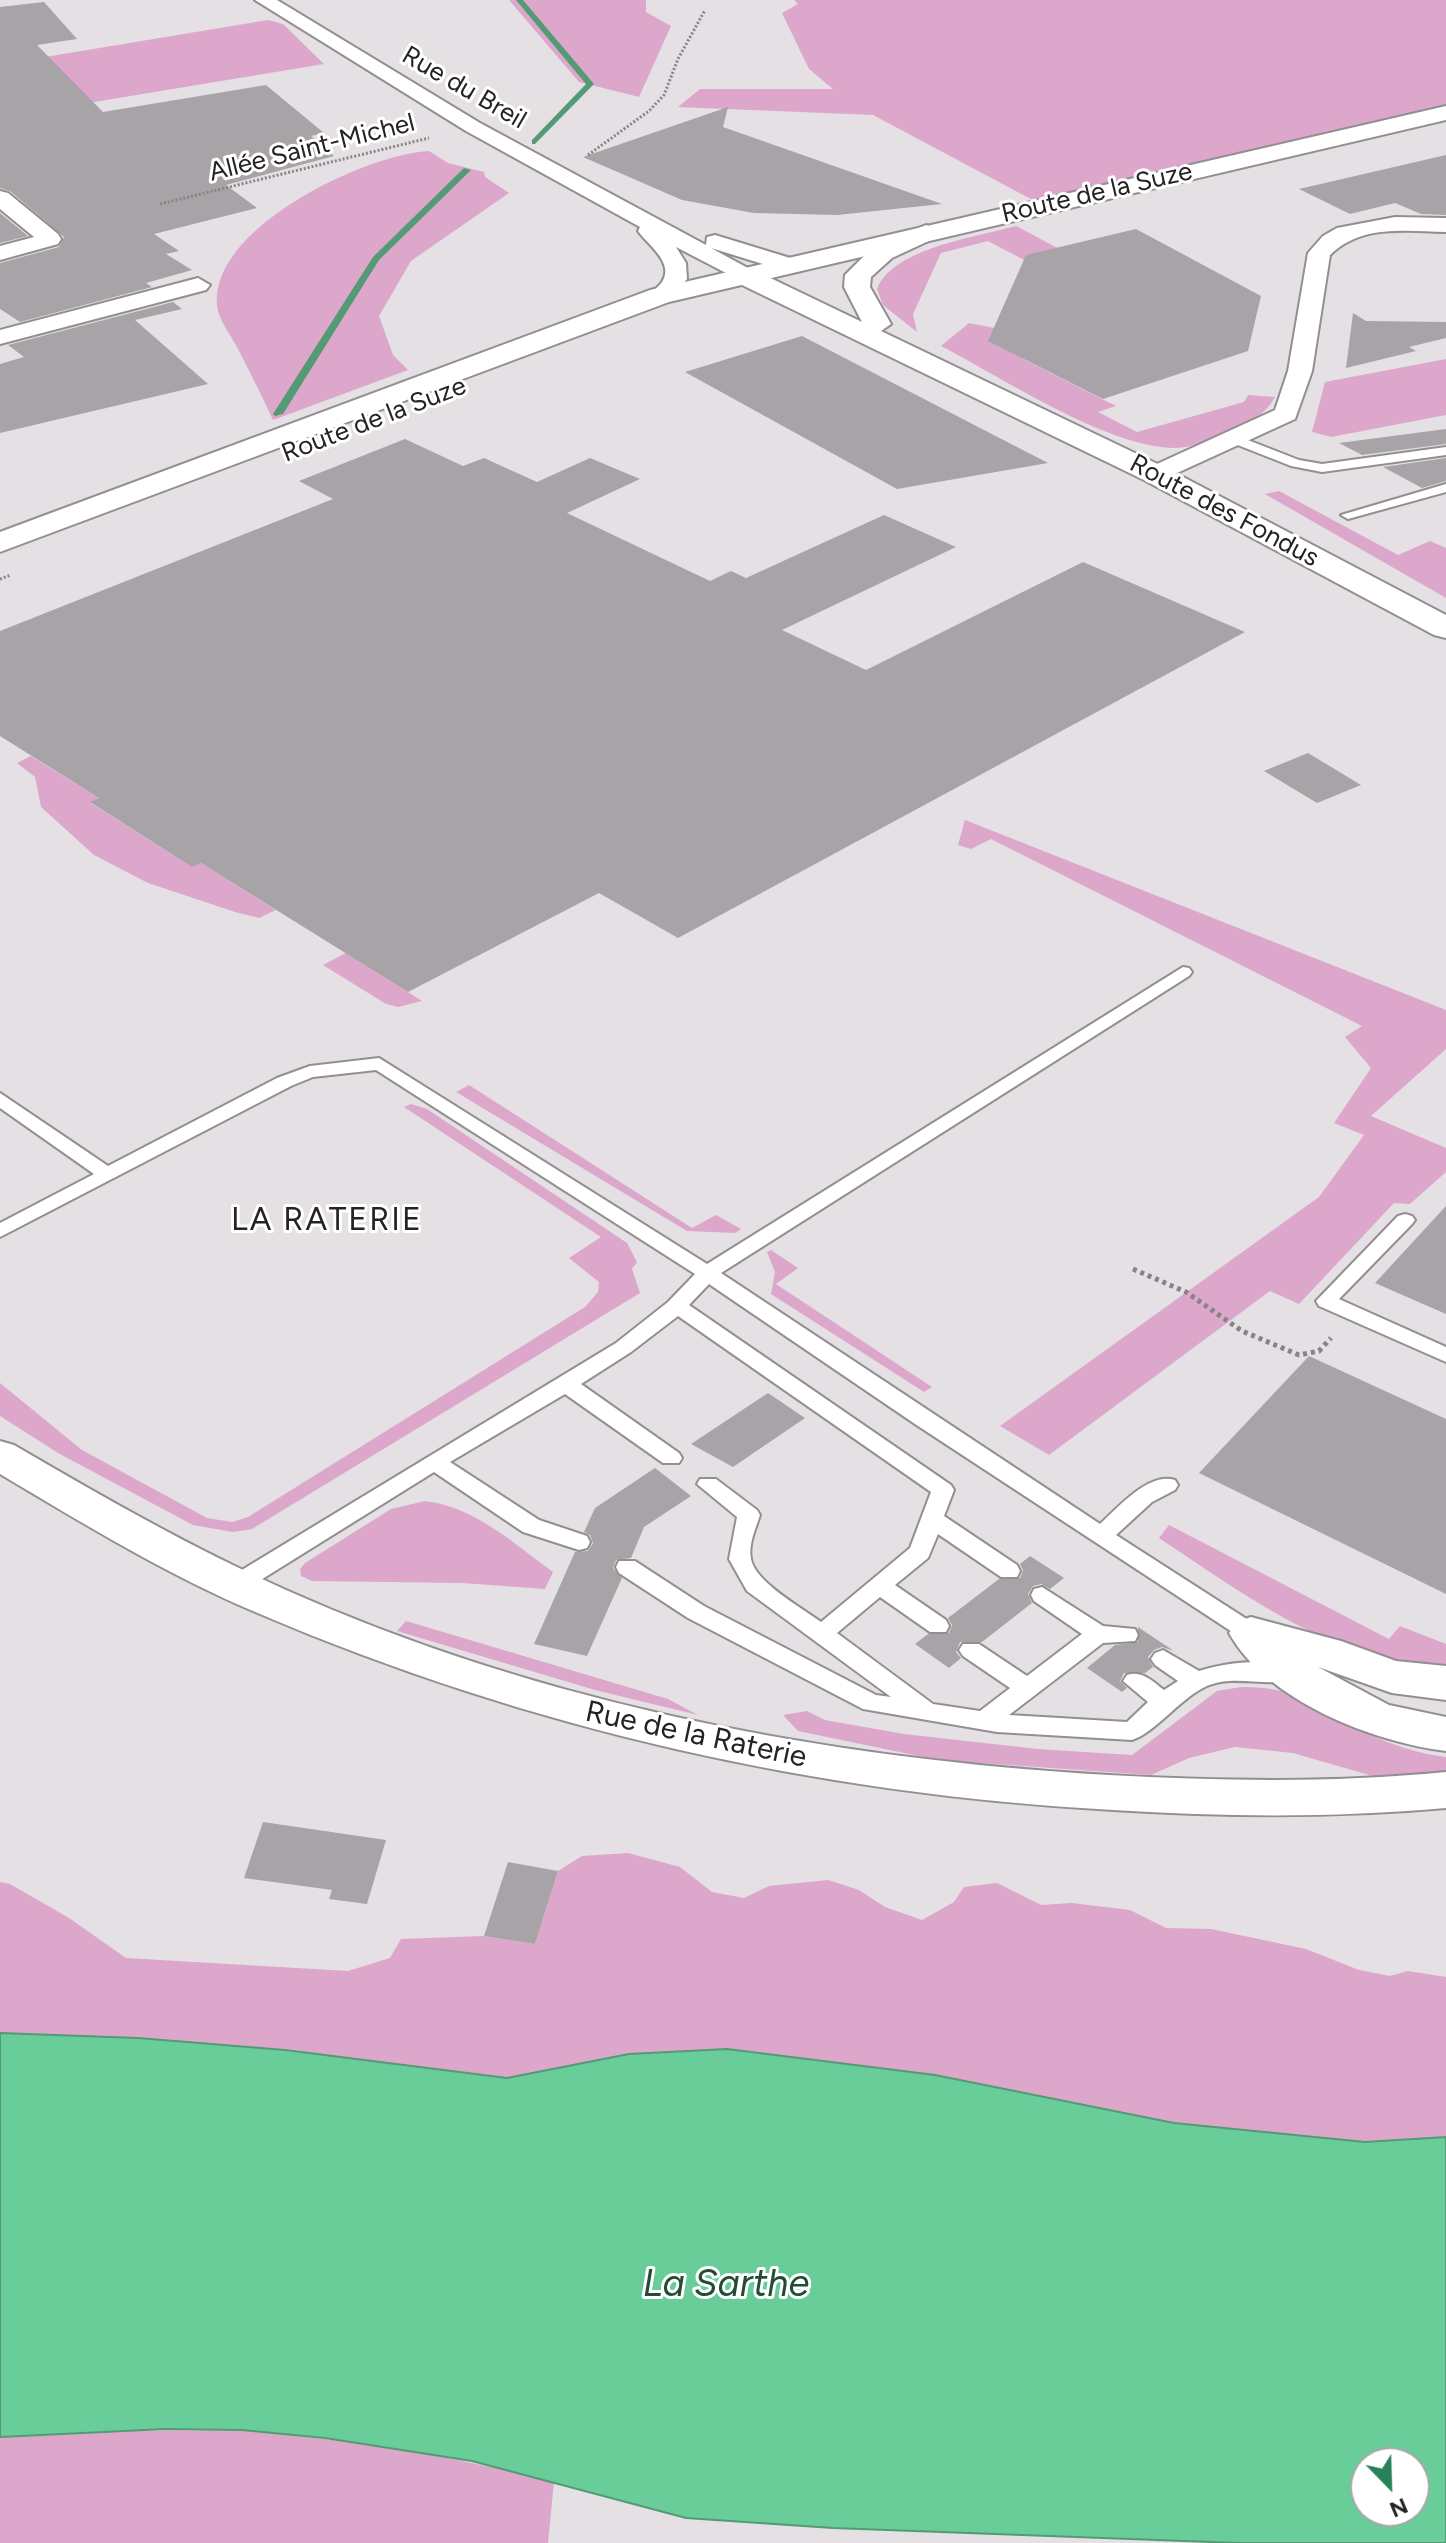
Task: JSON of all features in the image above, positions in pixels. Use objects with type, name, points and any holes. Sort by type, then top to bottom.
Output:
[{"type":"main road","name":"Route de la Suze","points":[[0,543],[660,296],[749,278],[926,233],[1446,113]]},
{"type":"main road","points":[[877,324],[857,287],[858,275],[883,252],[926,233]]},
{"type":"main road","name":"Route des Fondus","points":[[792,266],[828,282],[877,324],[999,398]]},
{"type":"main road","name":"Route de la Suze","points":[[0,563],[749,278]]},
{"type":"main road","name":"Route des Fondus","points":[[749,278],[1155,474],[1446,628]]},
{"type":"street","name":"Rue du Breil","points":[[264,0],[473,127],[749,278]]},
{"type":"street","points":[[0,198],[50,239],[0,253]]},
{"type":"street","name":"Rue du Breil","points":[[639,220],[792,266]]},
{"type":"street","name":"Rue du Breil","points":[[639,220],[676,263],[677,276],[672,288],[660,296]]},
{"type":"street","points":[[1155,474],[1286,414],[1300,371],[1319,253],[1328,241],[1350,230],[1368,227],[1446,225]]},
{"type":"street","points":[[0,337],[198,285]]},
{"type":"street","name":"Rue de la Raterie","points":[[0,1455],[126,1532],[199,1571],[352,1637],[592,1714],[759,1751],[894,1775],[1092,1794],[1260,1799],[1446,1790]]},
{"type":"street","points":[[1251,1633],[1307,1682],[1372,1715],[1405,1727],[1446,1734]]},
{"type":"street","points":[[1251,1633],[1341,1657],[1392,1677],[1446,1683]]},
{"type":"lane","points":[[1235,439],[1296,463],[1322,468],[1446,451]]},
{"type":"lane","points":[[1348,515],[1446,488]]},
{"type":"lane","points":[[235,1585],[617,1353],[679,1307],[707,1273],[1183,972]]},
{"type":"lane","points":[[0,1231],[284,1082],[310,1072],[379,1064],[707,1273],[1251,1633]]},
{"type":"lane","points":[[0,1099],[108,1175]]},
{"type":"lane","points":[[1405,1220],[1326,1301],[1446,1355]]},
{"type":"lane","points":[[679,1307],[943,1490],[920,1552],[820,1635]]},
{"type":"lane","points":[[566,1384],[671,1458]]},
{"type":"lane","points":[[434,1462],[531,1526],[579,1542]]},
{"type":"lane","points":[[708,1484],[749,1515],[737,1556],[742,1571],[820,1635],[927,1712]]},
{"type":"lane","points":[[1101,1536],[1144,1497],[1167,1485]]},
{"type":"lane","points":[[932,1519],[1009,1571]]},
{"type":"lane","points":[[627,1567],[696,1612],[871,1703],[984,1721],[1132,1731],[1163,1701],[1196,1681],[1229,1670],[1288,1674],[1307,1682]]},
{"type":"lane","points":[[880,1586],[938,1626]]},
{"type":"lane","points":[[1042,1595],[1098,1634],[1127,1635]]},
{"type":"lane","points":[[984,1721],[1098,1634]]},
{"type":"lane","points":[[1098,1634],[1099,1658]]},
{"type":"lane","points":[[971,1650],[1027,1688]]},
{"type":"lane","points":[[1163,1659],[1196,1681]]},
{"type":"lane","points":[[1135,1681],[1163,1701]]},
{"type":"path","points":[[554,172],[605,145],[664,95],[678,59],[705,10]]},
{"type":"path","name":"Allée Saint-Michel","points":[[160,204],[473,127]]},
{"type":"path","points":[[1133,1269],[1186,1292],[1242,1331],[1299,1355],[1319,1351],[1354,1313]]},
{"type":"shaded area","points":[[509,0],[646,0],[646,12],[671,26],[639,97],[579,82]]},
{"type":"shaded area","points":[[794,0],[1446,0],[1446,113],[1044,206],[873,115],[678,107],[700,89],[833,89],[809,69],[782,13],[798,4]]},
{"type":"shaded area","points":[[268,20],[283,24],[324,64],[76,105],[33,59]]},
{"type":"shaded area","points":[[429,151],[448,163],[484,172],[485,177],[509,193],[411,261],[379,316],[393,355],[408,370],[273,420],[218,311],[220,281],[235,253],[261,226],[294,202],[330,182],[401,155]]},
{"type":"shaded area","points":[[1016,226],[1169,307],[1021,358],[1116,406],[1098,412],[1137,432],[1244,402],[1248,395],[1275,397],[1271,404],[1249,422],[1202,443],[1175,448],[1148,445],[1087,424],[1055,409],[941,346],[969,323],[1041,337],[1032,258],[1024,260],[988,241],[941,253],[913,314],[917,332],[883,305],[877,289],[886,275],[900,263],[938,246]]},
{"type":"shaded area","points":[[1446,359],[1446,415],[1331,437],[1312,432],[1325,382]]},
{"type":"shaded area","points":[[1279,491],[1398,555],[1430,541],[1446,548],[1446,598],[1265,494]]},
{"type":"shaded area","points":[[31,756],[99,798],[91,803],[192,867],[201,863],[276,910],[259,918],[235,912],[148,883],[94,855],[41,807],[35,777],[17,763]]},
{"type":"shaded area","points":[[965,820],[1446,1010],[1446,1049],[1371,1116],[1446,1148],[1446,1172],[1410,1204],[1394,1203],[1299,1304],[1270,1291],[1049,1455],[1000,1426],[1319,1197],[1364,1135],[1334,1123],[1371,1068],[1345,1037],[1362,1026],[991,839],[971,849],[958,845]]},
{"type":"shaded area","points":[[346,953],[422,1001],[398,1007],[386,1004],[323,965]]},
{"type":"shaded area","points":[[469,1085],[692,1228],[716,1215],[741,1229],[735,1233],[687,1231],[456,1092]]},
{"type":"shaded area","points":[[411,1104],[427,1109],[627,1243],[637,1262],[632,1269],[640,1293],[252,1529],[233,1532],[193,1525],[58,1453],[0,1416],[0,1383],[82,1450],[207,1518],[232,1522],[248,1517],[585,1307],[598,1292],[599,1282],[569,1258],[601,1237],[404,1107]]},
{"type":"shaded area","points":[[771,1250],[798,1268],[776,1284],[932,1387],[924,1392],[771,1294],[775,1272],[767,1252]]},
{"type":"shaded area","points":[[425,1501],[477,1518],[508,1538],[553,1572],[545,1589],[462,1583],[312,1581],[301,1576],[300,1569],[305,1563],[391,1509]]},
{"type":"shaded area","points":[[1169,1525],[1389,1639],[1400,1626],[1446,1644],[1446,1667],[1406,1664],[1368,1654],[1295,1624],[1159,1538]]},
{"type":"shaded area","points":[[406,1621],[668,1699],[698,1715],[595,1690],[397,1631]]},
{"type":"shaded area","points":[[1241,1687],[1278,1690],[1294,1695],[1386,1741],[1446,1757],[1446,1773],[1383,1779],[1293,1753],[1235,1747],[1189,1758],[1151,1775],[938,1760],[798,1731],[783,1715],[807,1711],[825,1720],[904,1734],[1038,1749],[1132,1755],[1217,1691]]},
{"type":"shaded area","points":[[628,1853],[680,1867],[712,1892],[744,1898],[769,1886],[828,1880],[859,1890],[885,1907],[922,1920],[954,1902],[964,1887],[997,1883],[1041,1905],[1072,1903],[1130,1910],[1166,1928],[1211,1929],[1306,1949],[1359,1970],[1390,1976],[1408,1971],[1446,1977],[1446,2137],[1365,2142],[1174,2123],[935,2075],[727,2049],[629,2054],[507,2078],[285,2050],[138,2038],[0,2033],[0,1882],[10,1884],[69,1918],[126,1958],[348,1971],[390,1958],[401,1939],[484,1936],[535,1944],[558,1871],[582,1856]]},
{"type":"shaded area","points":[[242,2430],[400,2450],[554,2482],[548,2543],[0,2543],[0,2437],[86,2431]]},
{"type":"water","name":"La Sarthe","points":[[0,2033],[138,2038],[285,2050],[507,2078],[629,2054],[727,2049],[935,2075],[1174,2123],[1365,2142],[1446,2137],[1446,2543],[1238,2543],[833,2528],[686,2518],[472,2461],[325,2438],[242,2430],[165,2429],[0,2437]]},
{"type":"building","points":[[44,2],[77,39],[37,45],[103,112],[266,85],[324,133],[311,136],[334,156],[226,185],[257,208],[154,234],[179,251],[166,254],[192,270],[146,283],[152,287],[20,322],[0,309],[0,263],[59,247],[64,237],[10,191],[0,188],[0,7]]},
{"type":"building","points":[[728,107],[723,127],[942,204],[837,215],[754,213],[682,200],[583,157]]},
{"type":"building","points":[[1446,155],[1446,215],[1421,214],[1395,203],[1350,214],[1299,189]]},
{"type":"building","points":[[0,213],[28,236],[0,243]]},
{"type":"building","points":[[1136,229],[1261,296],[1248,351],[1103,399],[988,341],[1026,255]]},
{"type":"building","points":[[173,302],[182,309],[135,320],[208,384],[0,433],[0,364],[24,357],[8,345]]},
{"type":"building","points":[[1353,313],[1366,321],[1446,322],[1446,338],[1409,347],[1416,351],[1346,368]]},
{"type":"building","points":[[802,336],[1048,463],[897,489],[685,372]]},
{"type":"building","points":[[1446,429],[1446,444],[1362,455],[1339,443]]},
{"type":"building","points":[[405,439],[463,466],[484,458],[537,482],[590,458],[640,479],[567,513],[710,581],[731,571],[746,578],[884,515],[956,547],[782,630],[866,670],[1083,562],[1245,632],[678,938],[599,893],[408,992],[201,863],[192,867],[90,802],[99,798],[0,736],[0,631],[333,499],[299,481]]},
{"type":"building","points":[[1446,458],[1446,481],[1422,488],[1383,467]]},
{"type":"building","points":[[1308,753],[1361,785],[1317,803],[1264,771]]},
{"type":"building","points":[[1446,1206],[1446,1314],[1375,1283]]},
{"type":"building","points":[[1309,1356],[1446,1419],[1446,1594],[1199,1473]]},
{"type":"building","points":[[768,1393],[805,1418],[733,1467],[691,1444]]},
{"type":"building","points":[[655,1468],[691,1496],[644,1527],[631,1558],[616,1560],[613,1568],[622,1578],[587,1656],[534,1644],[575,1552],[588,1551],[593,1543],[590,1535],[584,1532],[595,1508]]},
{"type":"building","points":[[1030,1556],[1064,1578],[1050,1589],[1041,1584],[1033,1586],[1028,1594],[1032,1603],[982,1642],[960,1642],[956,1652],[961,1658],[949,1668],[915,1644],[928,1634],[949,1633],[952,1625],[948,1618],[999,1579],[1020,1578],[1023,1570],[1020,1564]]},
{"type":"building","points":[[1138,1627],[1174,1651],[1162,1647],[1154,1650],[1148,1657],[1153,1667],[1145,1673],[1124,1673],[1120,1681],[1127,1688],[1122,1692],[1087,1668],[1115,1645],[1138,1642]]},
{"type":"building","points":[[263,1822],[386,1840],[367,1904],[329,1899],[332,1890],[244,1878]]},
{"type":"building","points":[[508,1862],[558,1871],[535,1944],[484,1936]]},
{"type":"waterway","points":[[519,0],[590,84],[535,142]]},
{"type":"waterway","points":[[278,414],[376,259],[467,170]]},
{"type":"district","name":"LA RATERIE","points":[[327,1221]]}]
